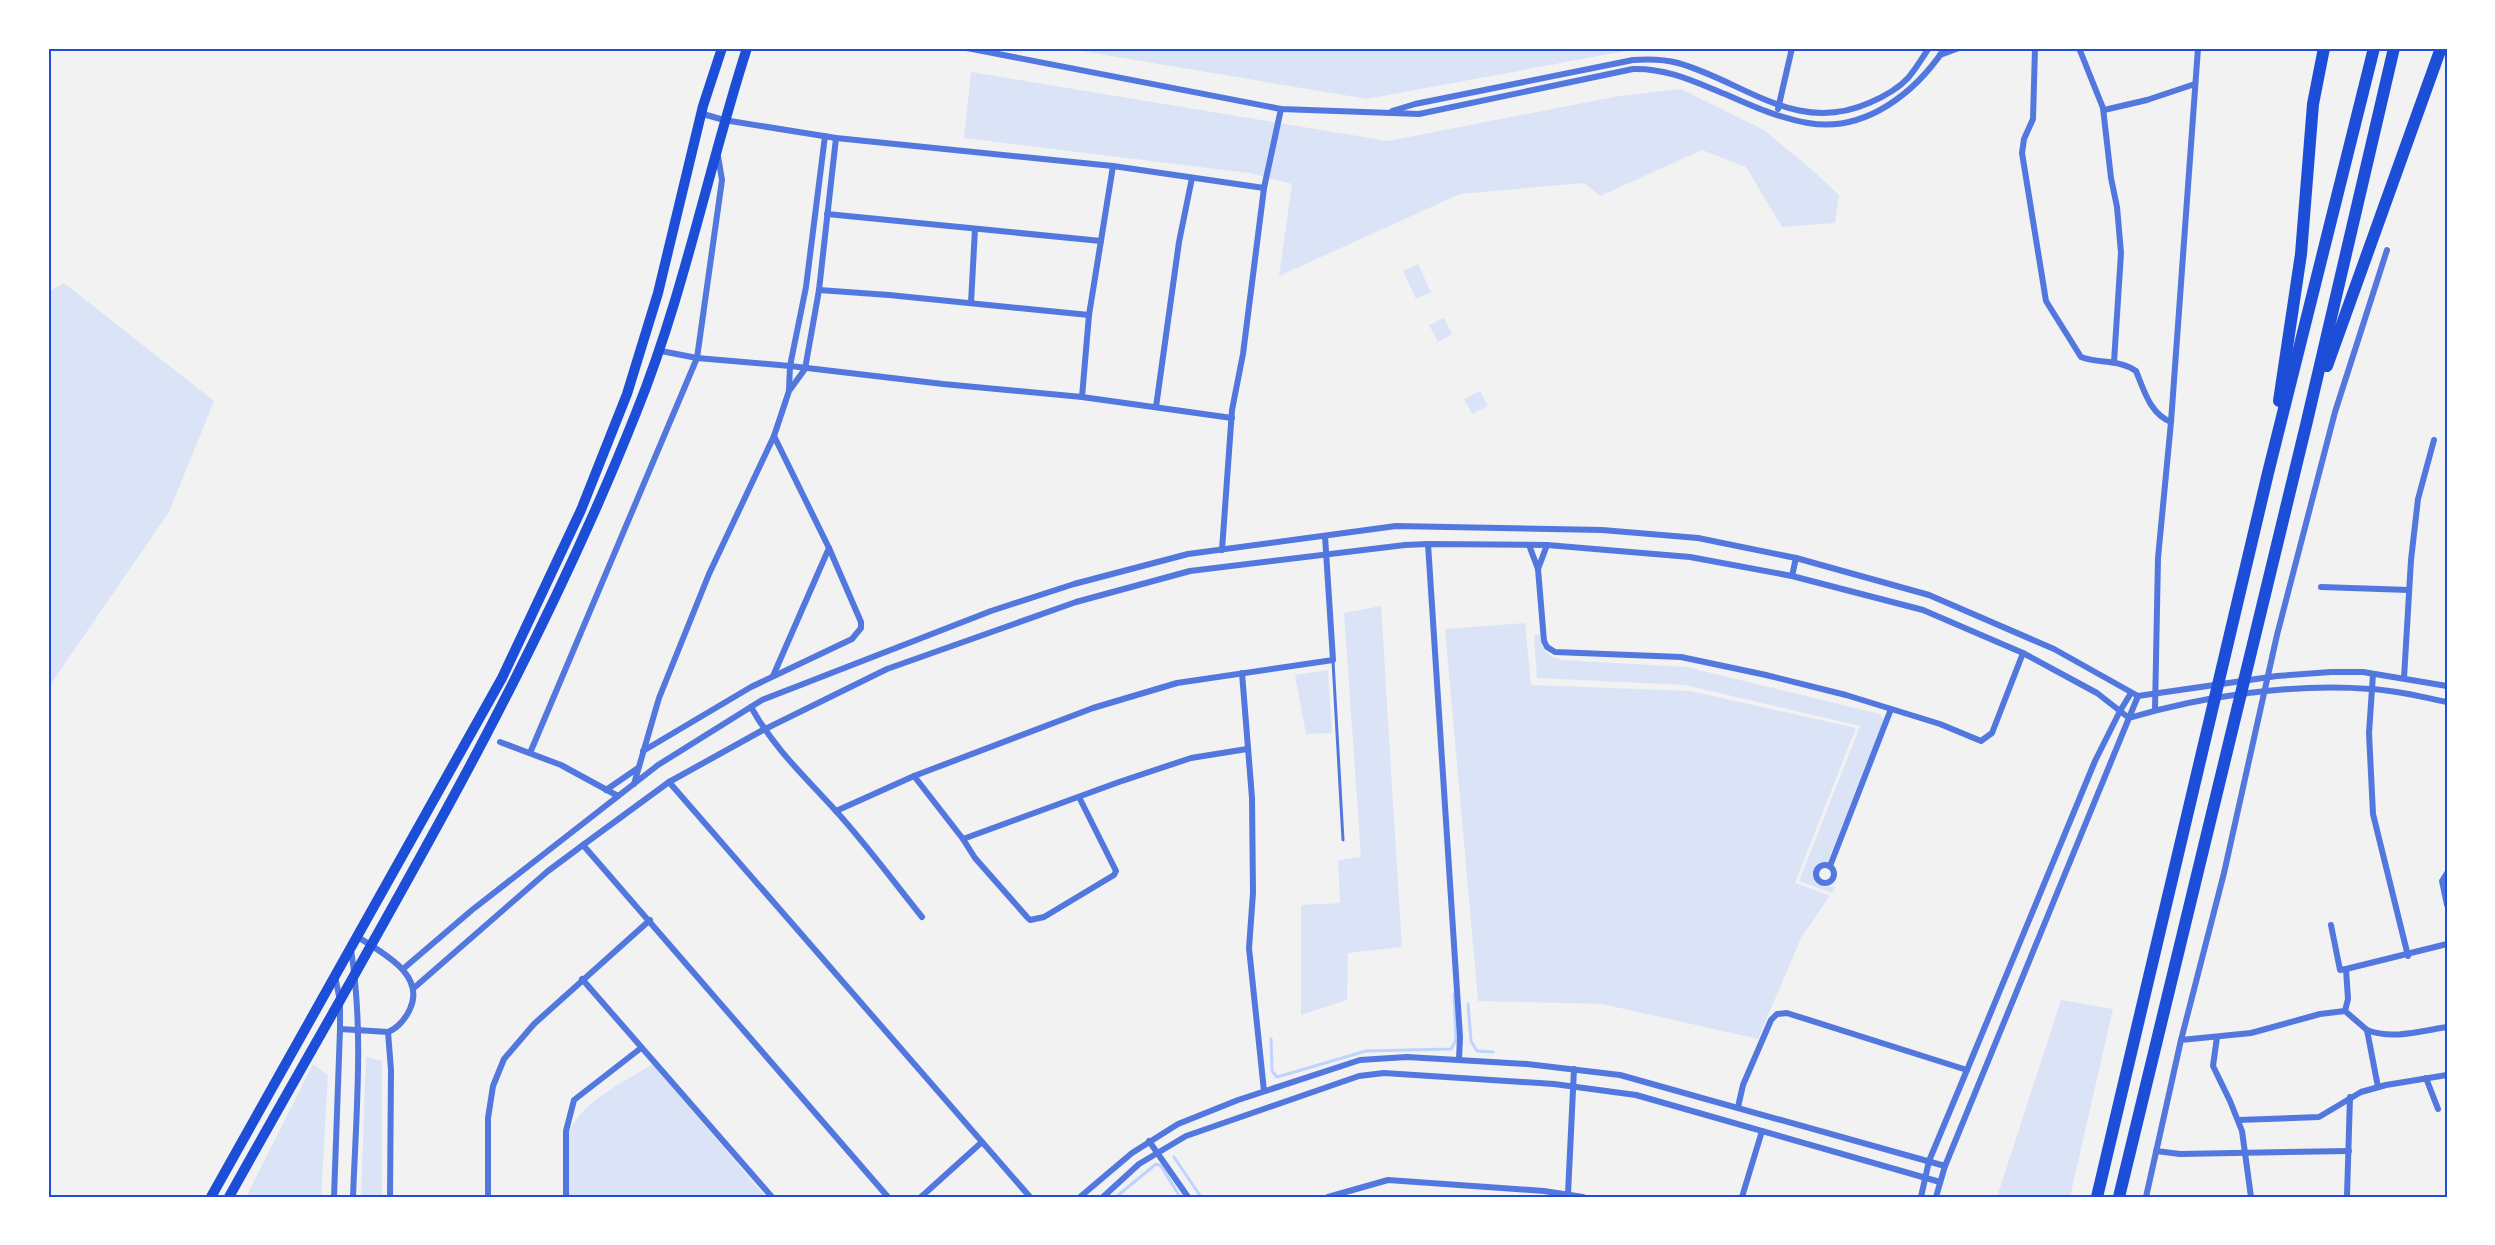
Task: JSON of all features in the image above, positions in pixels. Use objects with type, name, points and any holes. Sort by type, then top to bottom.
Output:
[{"type":"highway","points":[[211,1197],[502,678],[596,476],[627,394],[658,293],[722,48]]},
{"type":"highway","points":[[229,1197],[355,975],[508,696],[604,492],[661,351],[690,252],[724,120],[747,48]]},
{"type":"highway","points":[[2268,473],[2301,254],[2313,104],[2324,48]]},
{"type":"highway","points":[[2097,1197],[2268,473],[2374,48]]},
{"type":"highway","points":[[2119,1197],[2307,421],[2394,48]]},
{"type":"highway","points":[[2307,421],[2441,48]]},
{"type":"street","points":[[967,48],[1281,108],[1386,113],[1419,114],[1633,69],[1650,69],[1679,75],[1775,115],[1809,123],[1834,124],[1872,114],[1904,96],[1945,48]]},
{"type":"street","points":[[1775,115],[1792,48]]},
{"type":"street","points":[[1386,113],[1438,99],[1633,60],[1652,59],[1681,64],[1779,106],[1812,114],[1829,114],[1859,108],[1896,88],[1908,78],[1929,48]]},
{"type":"street","points":[[1940,55],[1959,48]]},
{"type":"street","points":[[2035,48],[2032,119],[2024,139],[2022,153],[2046,301],[2080,357],[2088,360],[2114,362],[2136,371],[2155,411],[2161,418],[2171,422]]},
{"type":"street","points":[[2079,48],[2104,110],[2121,253],[2114,362]]},
{"type":"street","points":[[2155,710],[2157,574],[2171,422],[2198,48]]},
{"type":"street","points":[[2104,110],[2147,100],[2195,84]]},
{"type":"street","points":[[1222,550],[1232,418],[1243,354],[1264,188],[1281,108]]},
{"type":"street","points":[[703,114],[724,120],[836,138],[1113,166],[1264,188]]},
{"type":"street","points":[[634,784],[659,698],[709,574],[774,436],[789,391],[790,366],[806,287],[825,136]]},
{"type":"street","points":[[789,391],[805,369],[819,290],[836,138]]},
{"type":"street","points":[[530,753],[696,358],[722,180],[717,147]]},
{"type":"street","points":[[1082,397],[1089,315],[1113,166]]},
{"type":"street","points":[[1156,406],[1179,242],[1192,178]]},
{"type":"street","points":[[827,214],[1101,241]]},
{"type":"street","points":[[971,303],[975,229]]},
{"type":"street","points":[[2146,1197],[2181,1040],[2224,873],[2280,624],[2335,412],[2387,250]]},
{"type":"street","points":[[819,290],[1089,315]]},
{"type":"street","points":[[661,351],[696,358],[1082,397],[1232,418]]},
{"type":"street","points":[[643,751],[751,687],[852,639],[861,628],[861,622],[829,548],[774,436]]},
{"type":"street","points":[[2404,678],[2409,590],[2418,499],[2434,440]]},
{"type":"street","points":[[404,969],[472,910],[658,765],[751,707],[783,692],[991,611],[1074,584],[1179,557],[1222,550],[1396,526],[1602,530],[1698,538],[1796,558],[1929,595],[2054,649],[2138,696],[2277,675],[2331,672],[2373,674],[2447,686]]},
{"type":"street","points":[[836,811],[914,776],[1103,705],[1177,682],[1333,660],[1325,536]]},
{"type":"street","points":[[1428,544],[1460,1059]]},
{"type":"street","points":[[415,987],[548,871],[583,845],[669,782],[763,730],[887,669],[1076,602],[1190,571],[1428,544],[1547,545],[1690,557],[1792,576],[1923,610],[2023,653],[2097,693],[2129,718]]},
{"type":"street","points":[[1529,545],[1538,569],[1544,641],[1547,647],[1555,652],[1681,657],[1846,695],[1940,724],[1975,740],[1985,740],[1992,733],[2023,653]]},
{"type":"street","points":[[1538,569],[1547,545]]},
{"type":"street","points":[[772,677],[829,548]]},
{"type":"street","points":[[1792,576],[1796,558]]},
{"type":"street","points":[[2321,587],[2409,590]]},
{"type":"street","points":[[1242,673],[1252,798],[1253,893],[1249,948],[1264,1091]]},
{"type":"street","points":[[2373,674],[2369,733],[2373,814],[2408,956]]},
{"type":"street","points":[[2129,718],[2170,706],[2273,691],[2328,687],[2372,689],[2447,702]]},
{"type":"street","points":[[1921,1197],[1929,1161],[2095,761],[2131,693]]},
{"type":"street","points":[[1936,1197],[1946,1166],[2138,696]]},
{"type":"street","points":[[751,707],[763,730],[836,811],[922,917]]},
{"type":"street","points":[[1830,866],[1891,709]]},
{"type":"street","points":[[500,742],[561,765],[618,796]]},
{"type":"street","points":[[963,839],[1191,758],[1247,749]]},
{"type":"street","points":[[606,790],[638,768]]},
{"type":"street","points":[[914,776],[975,858],[1030,920],[1036,920],[1090,890],[1116,872],[1079,797]]},
{"type":"street","points":[[669,782],[1030,1197]]},
{"type":"street","points":[[583,845],[888,1197]]},
{"type":"street","points":[[2447,873],[2442,881],[2447,905]]},
{"type":"street","points":[[488,1197],[488,1118],[493,1086],[504,1059],[534,1024],[650,920]]},
{"type":"street","points":[[2331,925],[2340,970],[2408,956],[2447,944]]},
{"type":"street","points":[[340,1029],[388,1032],[407,1017],[413,1003],[415,987],[404,969],[358,937]]},
{"type":"street","points":[[351,950],[355,975],[358,1030],[353,1197]]},
{"type":"street","points":[[2345,1011],[2348,999],[2346,969]]},
{"type":"street","points":[[334,1197],[340,1029],[340,1001],[335,976]]},
{"type":"street","points":[[582,979],[772,1197]]},
{"type":"street","points":[[2181,1040],[2251,1033],[2320,1014],[2345,1011],[2367,1030],[2373,1032],[2409,1034],[2447,1027]]},
{"type":"street","points":[[1738,1107],[1743,1085],[1771,1020],[1777,1014],[1787,1013],[1967,1070]]},
{"type":"street","points":[[2367,1030],[2378,1087]]},
{"type":"street","points":[[388,1032],[391,1070],[390,1197]]},
{"type":"street","points":[[2217,1037],[2213,1066],[2238,1120],[2246,1152],[2251,1197]]},
{"type":"street","points":[[566,1197],[566,1131],[574,1100],[641,1048]]},
{"type":"street","points":[[1080,1197],[1149,1141],[1178,1124],[1264,1091],[1365,1059],[1436,1057],[1620,1075],[1946,1166]]},
{"type":"street","points":[[1568,1194],[1574,1070]]},
{"type":"street","points":[[1103,1197],[1139,1164],[1186,1136],[1367,1075],[1384,1073],[1573,1086],[1635,1095],[1940,1182]]},
{"type":"street","points":[[2238,1120],[2314,1118],[2332,1110],[2350,1097],[2378,1087],[2447,1075]]},
{"type":"street","points":[[2426,1078],[2438,1109]]},
{"type":"street","points":[[2347,1196],[2350,1097]]},
{"type":"street","points":[[1742,1197],[1762,1131]]},
{"type":"street","points":[[1149,1141],[1188,1197]]},
{"type":"street","points":[[921,1197],[982,1142]]},
{"type":"street","points":[[2156,1151],[2180,1154],[2349,1151]]},
{"type":"street","points":[[1328,1197],[1388,1180],[1583,1197]]},
{"type":"lane","points":[[1333,660],[1343,840]]},
{"type":"shaded area","points":[[1063,48],[1641,48],[1367,99]]},
{"type":"shaded area","points":[[971,72],[1388,141],[1619,96],[1681,89],[1764,130],[1811,169],[1839,195],[1835,223],[1782,227],[1746,167],[1702,150],[1600,196],[1584,183],[1460,194],[1279,276],[1292,184],[1249,173],[964,138]]},
{"type":"shaded area","points":[[1418,264],[1431,292],[1416,299],[1403,271]]},
{"type":"shaded area","points":[[64,283],[214,401],[169,512],[48,688],[48,292]]},
{"type":"shaded area","points":[[1444,318],[1452,334],[1438,342],[1429,325]]},
{"type":"shaded area","points":[[1480,391],[1488,406],[1472,414],[1464,399]]},
{"type":"shaded area","points":[[1381,606],[1402,947],[1348,953],[1347,1000],[1301,1015],[1301,905],[1340,903],[1338,860],[1361,857],[1344,613]]},
{"type":"shaded area","points":[[1525,623],[1531,685],[1690,691],[1856,728],[1795,883],[1830,896],[1802,936],[1758,1039],[1602,1004],[1478,1001],[1445,629]]},
{"type":"shaded area","points":[[1534,635],[1540,635],[1546,652],[1563,660],[1687,667],[1880,714],[1884,720],[1826,866],[1822,867],[1818,877],[1823,886],[1835,887],[1832,893],[1799,881],[1860,726],[1685,685],[1537,678]]},
{"type":"shaded area","points":[[1328,670],[1332,733],[1306,734],[1295,675]]},
{"type":"shaded area","points":[[2061,1000],[2113,1009],[2070,1197],[1997,1197]]},
{"type":"shaded area","points":[[366,1057],[382,1061],[382,1197],[361,1197]]},
{"type":"shaded area","points":[[313,1064],[328,1075],[321,1197],[246,1197]]},
{"type":"shaded area","points":[[652,1064],[766,1197],[568,1197],[568,1133],[584,1110],[594,1101]]},
{"type":"waterway","points":[[1271,1039],[1272,1071],[1277,1077],[1366,1051],[1451,1049],[1456,1040],[1454,994]]},
{"type":"waterway","points":[[1468,1004],[1471,1041],[1477,1051],[1493,1052]]},
{"type":"waterway","points":[[1174,1157],[1201,1197]]},
{"type":"waterway","points":[[1116,1197],[1156,1164],[1161,1166],[1180,1197]]}]
